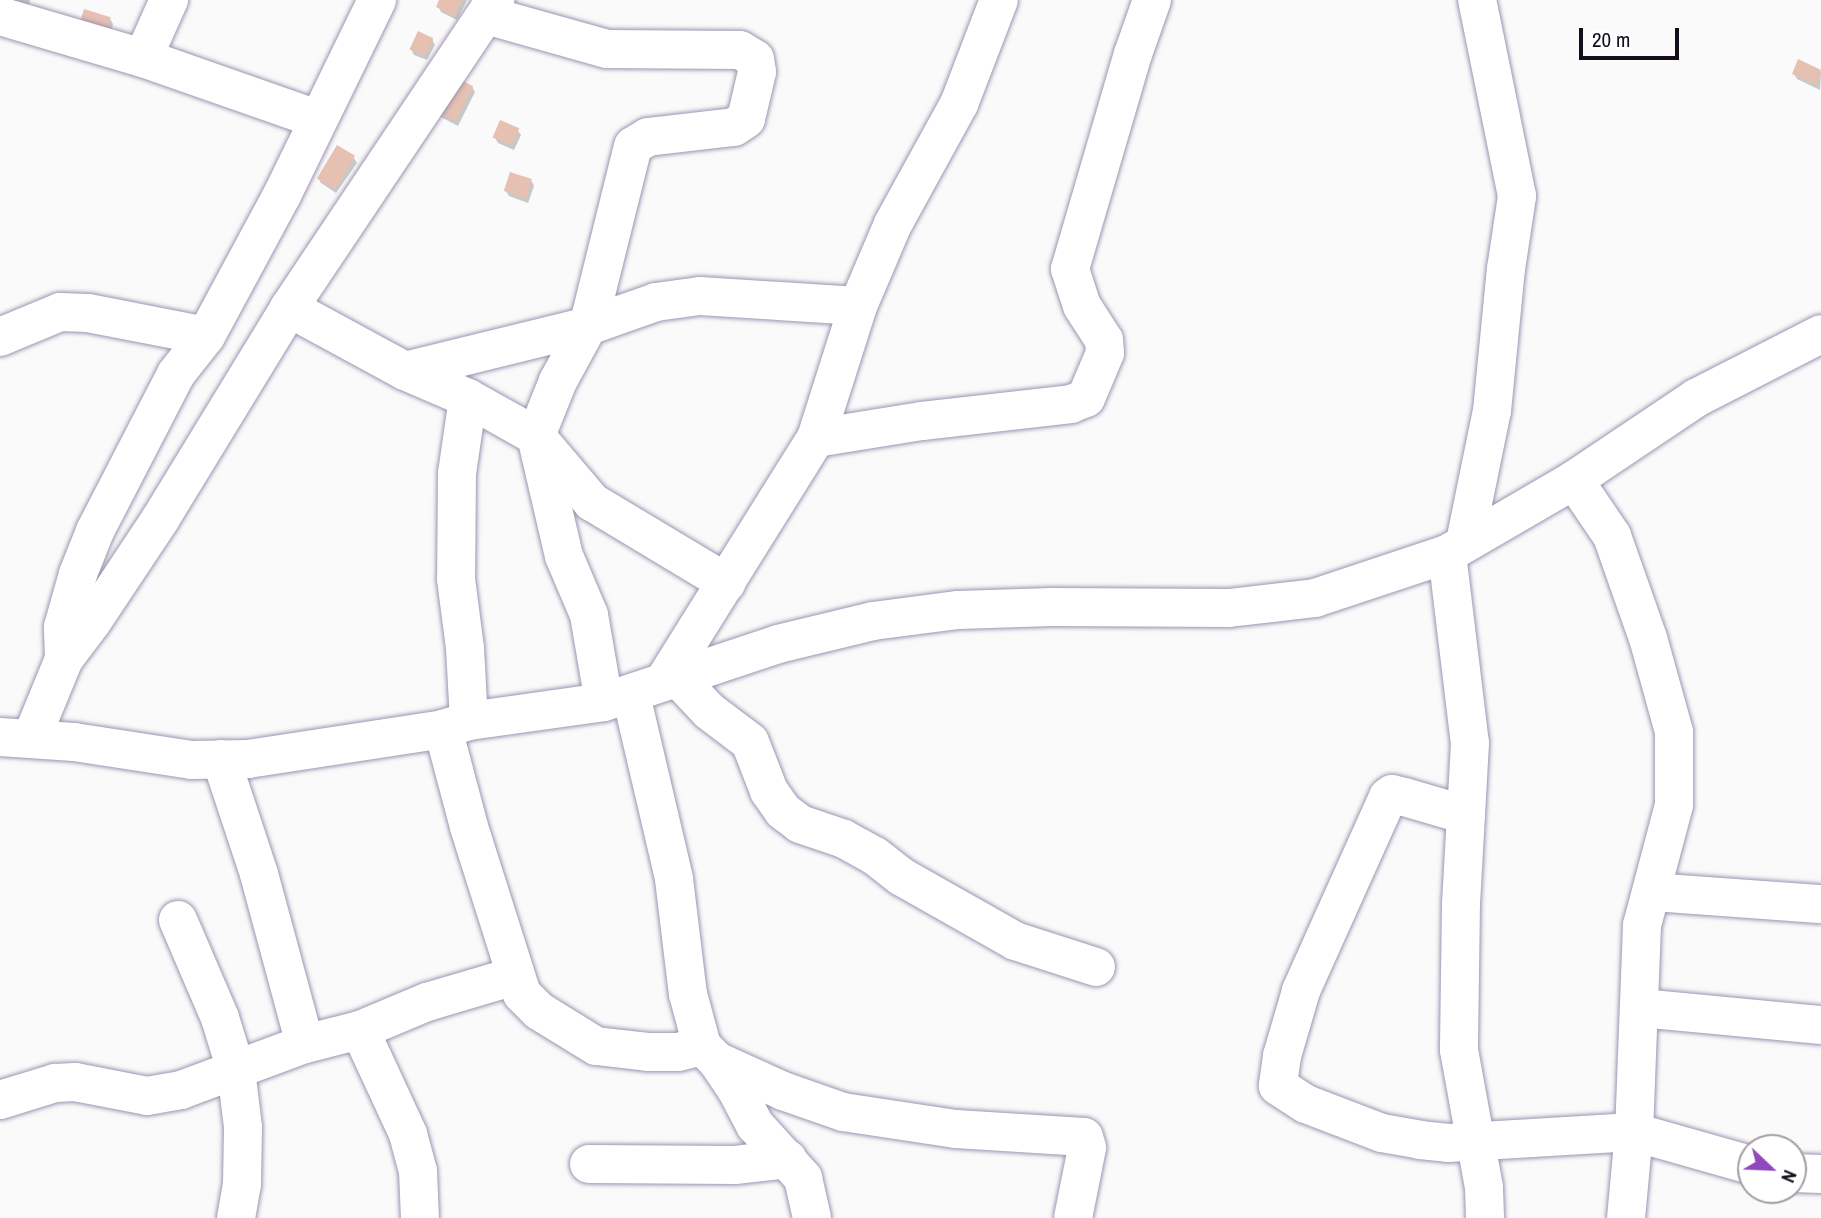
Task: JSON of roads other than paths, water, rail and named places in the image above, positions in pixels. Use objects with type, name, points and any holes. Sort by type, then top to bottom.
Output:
[{"type":"street","points":[[143,58],[169,0]]},
{"type":"street","points":[[64,659],[63,627],[78,573],[94,531],[176,374],[206,336],[282,195],[377,0]]},
{"type":"street","points":[[644,689],[727,583],[816,438],[858,306],[893,224],[959,104],[999,0]]},
{"type":"street","points":[[816,438],[922,421],[1071,404],[1086,398],[1105,353],[1104,340],[1082,306],[1070,269],[1133,54],[1152,0]]},
{"type":"street","points":[[1477,0],[1496,104],[1515,171],[1517,196],[1506,269],[1492,411],[1456,548],[1470,743],[1465,815],[1459,1050],[1484,1188],[1485,1218]]},
{"type":"street","points":[[812,1218],[803,1178],[755,1125],[709,1054],[688,994],[674,879],[644,689],[589,615],[564,556],[536,436],[558,381],[588,326],[633,146],[648,137],[723,130],[746,119],[757,72],[754,60],[740,50],[607,49],[490,7],[289,309],[153,529],[11,741],[192,760],[301,752],[644,689],[778,644],[873,621],[958,610],[1229,608],[1315,598],[1456,548],[1574,480],[1696,398],[1821,334]]},
{"type":"street","points":[[2,25],[143,58],[317,120]]},
{"type":"street","points":[[405,371],[588,326],[656,302],[700,296],[858,306]]},
{"type":"street","points":[[289,309],[405,371],[468,398],[536,436],[592,502],[727,583]]},
{"type":"street","points":[[0,337],[60,312],[88,313],[206,336]]},
{"type":"street","points":[[468,398],[457,473],[456,579],[465,648],[456,725],[515,976],[522,994],[539,1011],[596,1046],[648,1052],[709,1054],[783,1091],[843,1112],[956,1129],[1084,1137],[1087,1148],[1073,1218]]},
{"type":"street","points":[[1574,480],[1612,536],[1648,638],[1674,732],[1674,805],[1642,925],[1641,1008],[1626,1218]]},
{"type":"street","points":[[644,689],[709,711],[750,742],[769,791],[783,811],[800,824],[844,839],[875,856],[902,877],[1015,941],[1096,967]]},
{"type":"street","points":[[221,759],[259,874],[305,1044]]},
{"type":"street","points":[[1465,815],[1392,794],[1388,797],[1300,991],[1282,1056],[1278,1086],[1306,1104],[1382,1133],[1448,1143],[1475,1139],[1634,1132],[1737,1161]]},
{"type":"street","points":[[1652,892],[1821,904]]},
{"type":"street","points":[[178,920],[220,1018],[236,1070],[243,1127],[242,1184],[236,1218]]},
{"type":"street","points":[[0,1100],[55,1083],[75,1082],[147,1096],[181,1090],[305,1044],[360,1030],[427,1002],[515,976]]},
{"type":"street","points":[[1641,1008],[1821,1025]]},
{"type":"street","points":[[360,1030],[408,1134],[418,1171],[420,1218]]},
{"type":"street","points":[[589,1164],[735,1165],[788,1159]]}]
